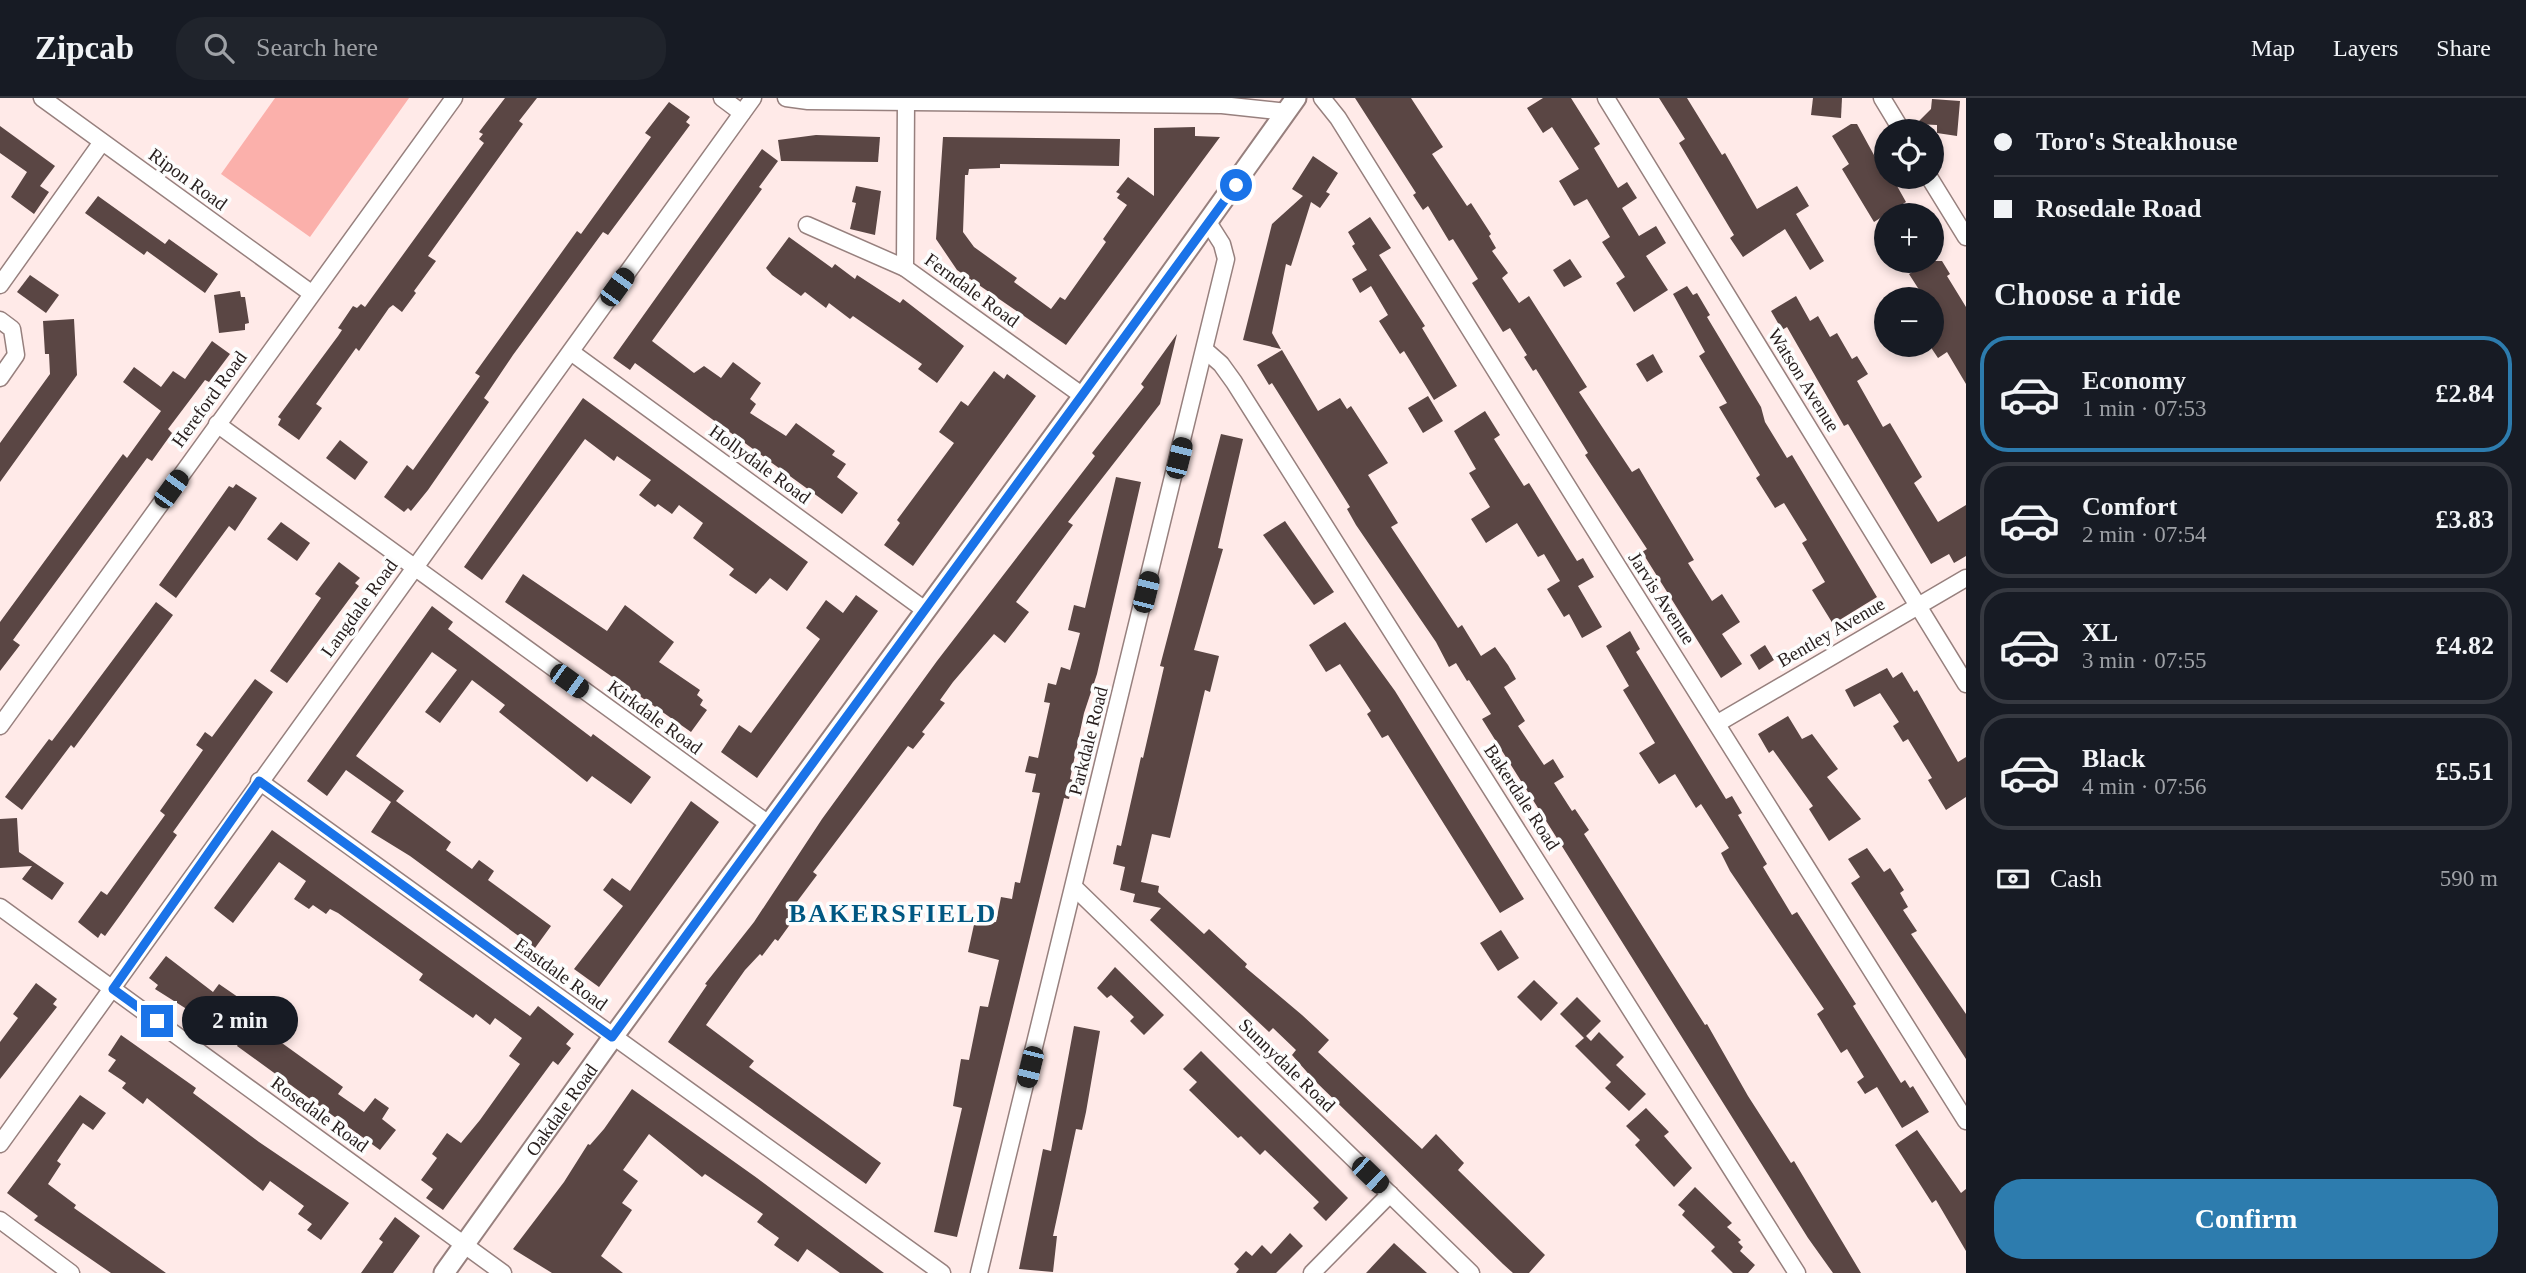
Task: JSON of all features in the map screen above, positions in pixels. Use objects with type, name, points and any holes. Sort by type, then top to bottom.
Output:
[{"type":"street","name":"Ripon Road","points":[[42,98],[311,293]]},
{"type":"street","name":"Hereford Road","points":[[0,726],[454,98]]},
{"type":"street","points":[[722,98],[742,113]]},
{"type":"street","name":"Langdale Road","points":[[0,1144],[753,98]]},
{"type":"street","points":[[786,98],[808,101],[1292,105]]},
{"type":"street","name":"Jarvis Avenue","points":[[1322,98],[1338,118],[1526,423],[1718,723],[1966,1121]]},
{"type":"street","name":"Watson Avenue","points":[[1606,98],[1966,684]]},
{"type":"street","points":[[1882,98],[1895,119]]},
{"type":"street","name":"Ferndale Road","points":[[906,100],[905,268],[1083,396]]},
{"type":"street","name":"Oakdale Road","points":[[444,1273],[612,1037],[770,825],[1292,105]]},
{"type":"street","points":[[0,285],[102,142]]},
{"type":"street","points":[[1937,189],[1966,237]]},
{"type":"street","name":"Parkdale Road","points":[[979,1273],[1075,888],[1226,259],[1222,244],[1208,222]]},
{"type":"street","points":[[807,225],[905,268]]},
{"type":"street","points":[[0,320],[12,330],[16,355],[0,378]]},
{"type":"street","name":"Bakerdale Road","points":[[1205,350],[1221,363],[1234,382],[1797,1273]]},
{"type":"street","name":"Hollydale Road","points":[[570,352],[925,610]]},
{"type":"street","name":"Kirkdale Road","points":[[217,424],[413,569],[770,825]]},
{"type":"street","name":"Bentley Avenue","points":[[1718,723],[1966,578]]},
{"type":"street","name":"Eastdale Road","points":[[259,781],[942,1273]]},
{"type":"street","name":"Sunnydale Road","points":[[1075,888],[1471,1273]]},
{"type":"street","name":"Rosedale Road","points":[[0,907],[503,1273]]},
{"type":"street","points":[[1312,1273],[1390,1194]]},
{"type":"street","points":[[0,1220],[71,1273]]},
{"type":"shaded area","points":[[275,98],[409,98],[310,237],[221,174]]},
{"type":"building","points":[[505,98],[537,98],[519,121],[523,124],[428,256],[436,261],[414,291],[416,293],[402,312],[393,305],[389,308],[359,351],[356,348],[316,404],[322,408],[299,440],[278,425],[281,419],[278,417],[338,336],[342,330],[338,328],[353,306],[357,308],[361,304],[365,307],[484,143],[479,139],[483,134],[479,132]]},
{"type":"building","points":[[1355,98],[1411,98],[1443,147],[1432,154],[1467,206],[1471,203],[1491,234],[1489,236],[1496,248],[1492,251],[1508,273],[1502,278],[1519,303],[1529,296],[1587,387],[1579,392],[1632,472],[1639,468],[1694,560],[1688,563],[1712,601],[1722,594],[1740,622],[1722,634],[1742,664],[1721,678],[1642,552],[1647,549],[1585,455],[1588,453],[1536,369],[1533,371],[1524,357],[1527,355],[1510,328],[1503,332],[1472,283],[1478,279],[1453,239],[1449,241],[1428,206],[1423,210],[1413,195],[1416,193]]},
{"type":"building","points":[[1543,98],[1571,98],[1600,144],[1594,148],[1618,188],[1627,182],[1637,198],[1622,208],[1639,236],[1656,226],[1666,243],[1646,256],[1668,290],[1634,312],[1616,283],[1625,277],[1602,242],[1610,237],[1587,199],[1574,206],[1559,181],[1579,169],[1552,127],[1543,133],[1527,108]]},
{"type":"building","points":[[1659,98],[1687,98],[1722,155],[1725,153],[1757,209],[1797,186],[1809,206],[1796,214],[1824,261],[1810,270],[1785,229],[1743,257],[1730,238],[1734,235],[1679,143],[1685,139]]},
{"type":"building","points":[[1813,98],[1842,98],[1841,118],[1811,115]]},
{"type":"building","points":[[1932,99],[1960,101],[1957,136],[1944,134],[1944,119],[1921,119],[1931,109]]},
{"type":"building","points":[[669,102],[690,117],[686,122],[690,125],[608,235],[603,232],[513,355],[484,398],[489,402],[428,490],[411,511],[408,508],[404,512],[384,497],[407,465],[413,470],[480,376],[475,373],[577,231],[581,234],[651,137],[645,133]]},
{"type":"building","points":[[1851,124],[1857,124],[1874,155],[1874,189],[1899,189],[1906,202],[1874,203],[1874,222],[1842,169],[1849,164],[1832,136]]},
{"type":"building","points":[[0,126],[55,166],[40,186],[49,192],[34,214],[11,197],[27,172],[0,153]]},
{"type":"building","points":[[1195,127],[1195,136],[1220,137],[1066,345],[957,270],[936,239],[943,137],[1120,139],[1119,166],[1000,164],[1000,168],[969,169],[968,175],[965,175],[963,232],[974,247],[1017,278],[1014,282],[1051,309],[1060,297],[1065,300],[1106,242],[1103,239],[1127,205],[1117,198],[1120,194],[1116,192],[1128,177],[1154,196],[1154,128]]},
{"type":"building","points":[[816,135],[880,137],[878,162],[781,161],[778,140]]},
{"type":"building","points":[[762,149],[778,161],[759,187],[762,189],[652,341],[694,373],[704,366],[721,378],[733,362],[761,383],[750,399],[756,404],[750,413],[786,436],[796,423],[835,451],[832,455],[846,464],[837,477],[858,493],[842,514],[635,363],[630,370],[613,358]]},
{"type":"building","points":[[1313,156],[1338,173],[1326,192],[1330,194],[1320,208],[1311,202],[1291,266],[1286,264],[1272,333],[1281,349],[1243,340],[1272,224],[1303,196],[1292,189]]},
{"type":"building","points":[[856,186],[881,191],[875,235],[850,229],[856,203],[852,202]]},
{"type":"building","points":[[98,196],[165,244],[169,239],[218,274],[205,293],[147,251],[144,255],[85,213]]},
{"type":"building","points":[[1370,217],[1391,248],[1379,255],[1425,326],[1422,328],[1457,386],[1434,400],[1404,351],[1400,354],[1379,321],[1388,315],[1371,286],[1360,293],[1352,279],[1367,270],[1352,246],[1355,244],[1348,232]]},
{"type":"building","points":[[789,237],[832,268],[835,264],[855,279],[857,275],[900,303],[903,299],[964,346],[937,383],[918,369],[922,364],[853,316],[850,319],[829,303],[826,308],[805,292],[801,296],[772,275],[766,268]]},
{"type":"building","points":[[1570,259],[1582,277],[1564,287],[1553,270]]},
{"type":"building","points":[[1944,264],[1950,274],[1947,276],[1966,307],[1966,384],[1947,352],[1944,354],[1944,287],[1917,287],[1909,274],[1944,273]]},
{"type":"building","points":[[30,275],[59,295],[46,313],[17,292]]},
{"type":"building","points":[[1687,286],[1693,295],[1697,293],[1710,315],[1707,317],[1761,407],[1765,422],[1787,458],[1792,455],[1877,597],[1833,624],[1812,590],[1825,582],[1802,543],[1807,540],[1784,503],[1775,508],[1756,478],[1760,475],[1719,407],[1727,403],[1699,356],[1705,352],[1673,294]]},
{"type":"building","points":[[240,291],[241,297],[245,297],[249,323],[245,324],[245,330],[219,333],[214,295]]},
{"type":"building","points":[[1796,296],[1810,321],[1818,316],[1830,337],[1837,333],[1852,359],[1857,356],[1868,374],[1857,381],[1883,427],[1890,423],[1922,477],[1914,483],[1938,522],[1966,505],[1966,556],[1954,563],[1949,554],[1931,564],[1848,424],[1844,426],[1787,327],[1782,330],[1771,311]]},
{"type":"building","points":[[74,319],[77,375],[0,482],[0,443],[50,374],[49,354],[45,354],[43,321]]},
{"type":"building","points":[[1177,334],[1160,404],[1068,522],[1073,525],[1016,602],[1029,612],[1005,643],[994,634],[953,682],[940,700],[945,703],[922,732],[925,734],[913,749],[908,746],[813,872],[817,875],[793,907],[799,912],[778,941],[775,939],[762,956],[760,954],[745,970],[706,1025],[754,1061],[749,1067],[881,1163],[866,1184],[668,1042],[707,985],[705,984],[754,922],[822,819],[937,661],[1095,456],[1092,453],[1144,387],[1141,384]]},
{"type":"building","points":[[212,341],[230,354],[209,382],[205,380],[168,429],[172,433],[152,461],[147,458],[13,640],[20,645],[0,671],[0,622],[123,454],[127,458],[161,411],[123,382],[134,367],[161,387],[173,371],[185,379]]},
{"type":"building","points":[[1282,350],[1318,411],[1340,398],[1347,409],[1351,406],[1388,463],[1368,475],[1398,523],[1391,527],[1458,628],[1462,625],[1481,656],[1495,647],[1508,665],[1516,679],[1504,687],[1525,721],[1518,726],[1544,765],[1553,759],[1564,777],[1554,783],[1572,811],[1575,809],[1589,830],[1584,834],[1705,1025],[1707,1024],[1748,1096],[1791,1163],[1794,1161],[1861,1273],[1833,1273],[1808,1238],[1482,719],[1491,714],[1456,663],[1449,667],[1436,642],[1356,525],[1347,509],[1350,507],[1272,383],[1269,385],[1257,365]]},
{"type":"building","points":[[1653,354],[1663,372],[1647,382],[1636,364]]},
{"type":"building","points":[[994,371],[1004,379],[1007,374],[1036,396],[913,566],[884,545],[900,523],[897,520],[954,443],[939,432],[961,401],[968,406]]},
{"type":"building","points":[[1428,396],[1443,421],[1423,433],[1408,408]]},
{"type":"building","points":[[583,398],[808,562],[787,591],[770,578],[756,594],[729,575],[734,569],[693,538],[703,523],[679,505],[672,514],[658,504],[655,507],[639,495],[651,480],[617,456],[614,461],[585,439],[482,580],[464,567]]},
{"type":"building","points":[[1485,411],[1500,435],[1494,439],[1524,486],[1529,483],[1577,561],[1583,558],[1594,577],[1578,586],[1602,627],[1582,638],[1569,614],[1564,617],[1547,589],[1560,581],[1544,554],[1538,557],[1517,523],[1486,543],[1471,519],[1490,507],[1469,473],[1476,469],[1454,431]]},
{"type":"building","points":[[1221,434],[1243,439],[1218,548],[1223,549],[1194,650],[1219,656],[1210,692],[1205,690],[1170,838],[1152,834],[1141,882],[1159,886],[1158,892],[1204,934],[1209,929],[1247,964],[1245,967],[1329,1040],[1318,1052],[1422,1149],[1436,1134],[1464,1163],[1458,1170],[1545,1255],[1529,1273],[1513,1273],[1503,1264],[1314,1080],[1292,1055],[1296,1050],[1273,1028],[1269,1032],[1150,920],[1161,908],[1133,902],[1135,894],[1120,890],[1125,867],[1113,864],[1117,845],[1121,846],[1164,667],[1160,666]]},
{"type":"building","points":[[340,440],[368,462],[355,480],[326,458]]},
{"type":"building","points":[[1116,477],[1141,482],[1097,674],[1084,713],[1070,779],[1073,780],[1069,799],[1064,798],[957,1237],[934,1232],[962,1108],[953,1106],[961,1059],[969,1060],[980,1006],[988,1007],[999,960],[968,952],[975,920],[996,922],[1001,897],[1012,899],[1015,882],[1020,883],[1040,793],[1032,792],[1036,774],[1025,772],[1029,756],[1038,758],[1050,703],[1044,702],[1048,683],[1056,685],[1061,667],[1070,670],[1080,633],[1068,630],[1074,605],[1085,608]]},
{"type":"building","points":[[236,484],[257,498],[235,531],[229,526],[176,598],[159,585],[229,486],[233,488]]},
{"type":"building","points":[[1285,521],[1334,592],[1314,605],[1263,535]]},
{"type":"building","points":[[281,522],[310,543],[297,561],[267,539]]},
{"type":"building","points":[[339,562],[360,578],[355,583],[359,586],[287,683],[270,671],[321,598],[315,594]]},
{"type":"building","points":[[523,574],[607,631],[625,605],[674,642],[659,662],[700,690],[697,695],[703,700],[700,705],[707,710],[691,732],[505,602]]},
{"type":"building","points":[[856,595],[878,611],[757,778],[721,752],[739,725],[751,733],[820,639],[806,628],[826,600],[843,613]]},
{"type":"building","points":[[156,602],[173,615],[74,748],[71,745],[22,810],[5,797],[49,739],[52,741]]},
{"type":"building","points":[[432,606],[453,622],[448,629],[591,737],[593,734],[651,777],[631,804],[592,776],[587,782],[499,712],[505,705],[472,680],[440,723],[425,712],[457,670],[432,652],[356,756],[404,791],[396,801],[451,842],[446,850],[472,869],[479,860],[494,871],[488,880],[551,926],[535,948],[410,856],[371,832],[391,802],[346,770],[327,796],[307,781]]},
{"type":"building","points":[[1345,622],[1395,691],[1524,899],[1500,913],[1388,735],[1382,738],[1367,714],[1371,711],[1340,664],[1326,672],[1309,645]]},
{"type":"building","points":[[1630,631],[1640,649],[1636,652],[1726,799],[1732,796],[1742,813],[1738,815],[1767,864],[1763,867],[1792,915],[1797,912],[1856,1004],[1853,1006],[1901,1083],[1905,1080],[1910,1088],[1913,1086],[1929,1112],[1902,1128],[1877,1087],[1865,1094],[1857,1082],[1864,1077],[1847,1049],[1841,1053],[1817,1014],[1824,1009],[1730,871],[1721,853],[1729,848],[1701,804],[1696,808],[1675,774],[1659,784],[1639,753],[1655,743],[1623,690],[1629,686],[1606,646]]},
{"type":"building","points":[[1765,645],[1774,660],[1759,670],[1750,655]]},
{"type":"building","points":[[1887,668],[1893,678],[1902,672],[1914,692],[1917,690],[1958,762],[1966,757],[1966,797],[1946,810],[1928,780],[1932,778],[1908,739],[1903,742],[1893,726],[1899,722],[1880,693],[1854,707],[1845,690]]},
{"type":"building","points":[[255,679],[273,692],[173,832],[177,835],[121,914],[105,936],[101,933],[98,938],[78,922],[101,891],[107,895],[165,815],[160,811],[203,750],[196,745],[205,732],[212,737]]},
{"type":"building","points":[[1788,716],[1802,739],[1812,734],[1838,769],[1827,777],[1861,819],[1829,841],[1809,809],[1813,806],[1773,750],[1769,753],[1758,734]]},
{"type":"building","points":[[691,801],[719,822],[599,987],[574,969],[623,906],[603,890],[612,878],[630,891]]},
{"type":"building","points":[[17,818],[19,852],[64,883],[52,900],[22,879],[32,866],[0,868],[0,819]]},
{"type":"building","points":[[272,830],[530,1016],[538,1006],[574,1034],[566,1044],[571,1048],[558,1065],[553,1061],[443,1210],[426,1198],[433,1189],[421,1180],[437,1158],[432,1154],[447,1133],[461,1143],[480,1120],[520,1064],[509,1056],[522,1038],[495,1018],[490,1025],[476,1014],[473,1018],[419,980],[423,974],[338,913],[330,909],[326,914],[313,905],[309,909],[294,899],[306,881],[279,862],[233,923],[214,908]]},
{"type":"building","points":[[1867,848],[1884,872],[1890,868],[1904,890],[1900,893],[1908,907],[1903,910],[1917,931],[1911,934],[1966,1014],[1966,1059],[1851,883],[1860,877],[1848,859]]},
{"type":"building","points":[[1501,930],[1519,958],[1498,971],[1480,943]]},
{"type":"building","points":[[166,956],[213,992],[219,984],[258,1011],[274,1025],[268,1033],[343,1087],[338,1094],[364,1112],[375,1098],[389,1108],[382,1119],[396,1130],[380,1150],[237,1046],[240,1041],[207,1016],[204,1020],[155,989],[158,985],[149,978]]},
{"type":"building","points":[[1115,967],[1164,1015],[1144,1035],[1130,1021],[1134,1017],[1111,995],[1107,998],[1097,988]]},
{"type":"building","points":[[1534,980],[1558,1003],[1541,1021],[1517,997]]},
{"type":"building","points":[[36,983],[57,999],[53,1004],[57,1007],[0,1079],[0,1042],[18,1018],[13,1014]]},
{"type":"building","points":[[1577,997],[1601,1021],[1586,1036],[1591,1041],[1599,1032],[1624,1057],[1616,1065],[1646,1094],[1629,1111],[1605,1088],[1611,1082],[1575,1046],[1584,1038],[1560,1014]]},
{"type":"building","points":[[1074,1026],[1100,1031],[1082,1130],[1076,1129],[1053,1236],[1057,1236],[1053,1272],[1019,1269],[1043,1149],[1051,1151]]},
{"type":"building","points":[[121,1035],[196,1088],[193,1093],[259,1142],[349,1203],[321,1240],[307,1230],[312,1224],[298,1214],[304,1206],[270,1181],[263,1191],[147,1098],[143,1104],[122,1088],[126,1083],[108,1071],[116,1060],[108,1055]]},
{"type":"building","points":[[1201,1051],[1348,1198],[1326,1221],[1313,1208],[1319,1202],[1265,1150],[1260,1155],[1241,1136],[1238,1138],[1189,1090],[1197,1082],[1183,1069]]},
{"type":"building","points":[[632,1089],[884,1273],[840,1273],[807,1249],[798,1262],[774,1245],[779,1238],[757,1222],[763,1214],[705,1174],[702,1177],[649,1134],[623,1170],[638,1181],[622,1203],[632,1210],[601,1256],[623,1273],[552,1273],[513,1249],[564,1182],[588,1144],[604,1129]]},
{"type":"building","points":[[80,1095],[106,1113],[93,1130],[83,1123],[57,1161],[61,1164],[48,1184],[76,1205],[74,1208],[166,1273],[111,1273],[34,1220],[38,1216],[7,1193]]},
{"type":"building","points":[[1646,1108],[1669,1132],[1664,1136],[1692,1168],[1674,1187],[1635,1145],[1640,1140],[1626,1126]]},
{"type":"building","points":[[1917,1130],[1961,1193],[1966,1189],[1966,1251],[1936,1200],[1932,1203],[1895,1145]]},
{"type":"building","points":[[1695,1187],[1732,1223],[1727,1227],[1741,1240],[1738,1242],[1743,1247],[1740,1251],[1755,1265],[1748,1273],[1733,1273],[1711,1251],[1715,1247],[1682,1215],[1685,1211],[1678,1205]]},
{"type":"building","points":[[395,1217],[420,1236],[393,1273],[361,1273],[383,1242],[379,1239]]},
{"type":"building","points":[[1290,1233],[1303,1246],[1276,1273],[1236,1273],[1239,1269],[1234,1264],[1246,1251],[1252,1256],[1262,1245],[1271,1254]]},
{"type":"building","points":[[1394,1243],[1427,1273],[1366,1273]]},
{"type":"district","name":"BAKERSFIELD","points":[[893,913]]},
{"type":"route","points":[[157,1021],[113,989],[259,781],[612,1037],[770,825],[1236,185]]}]
